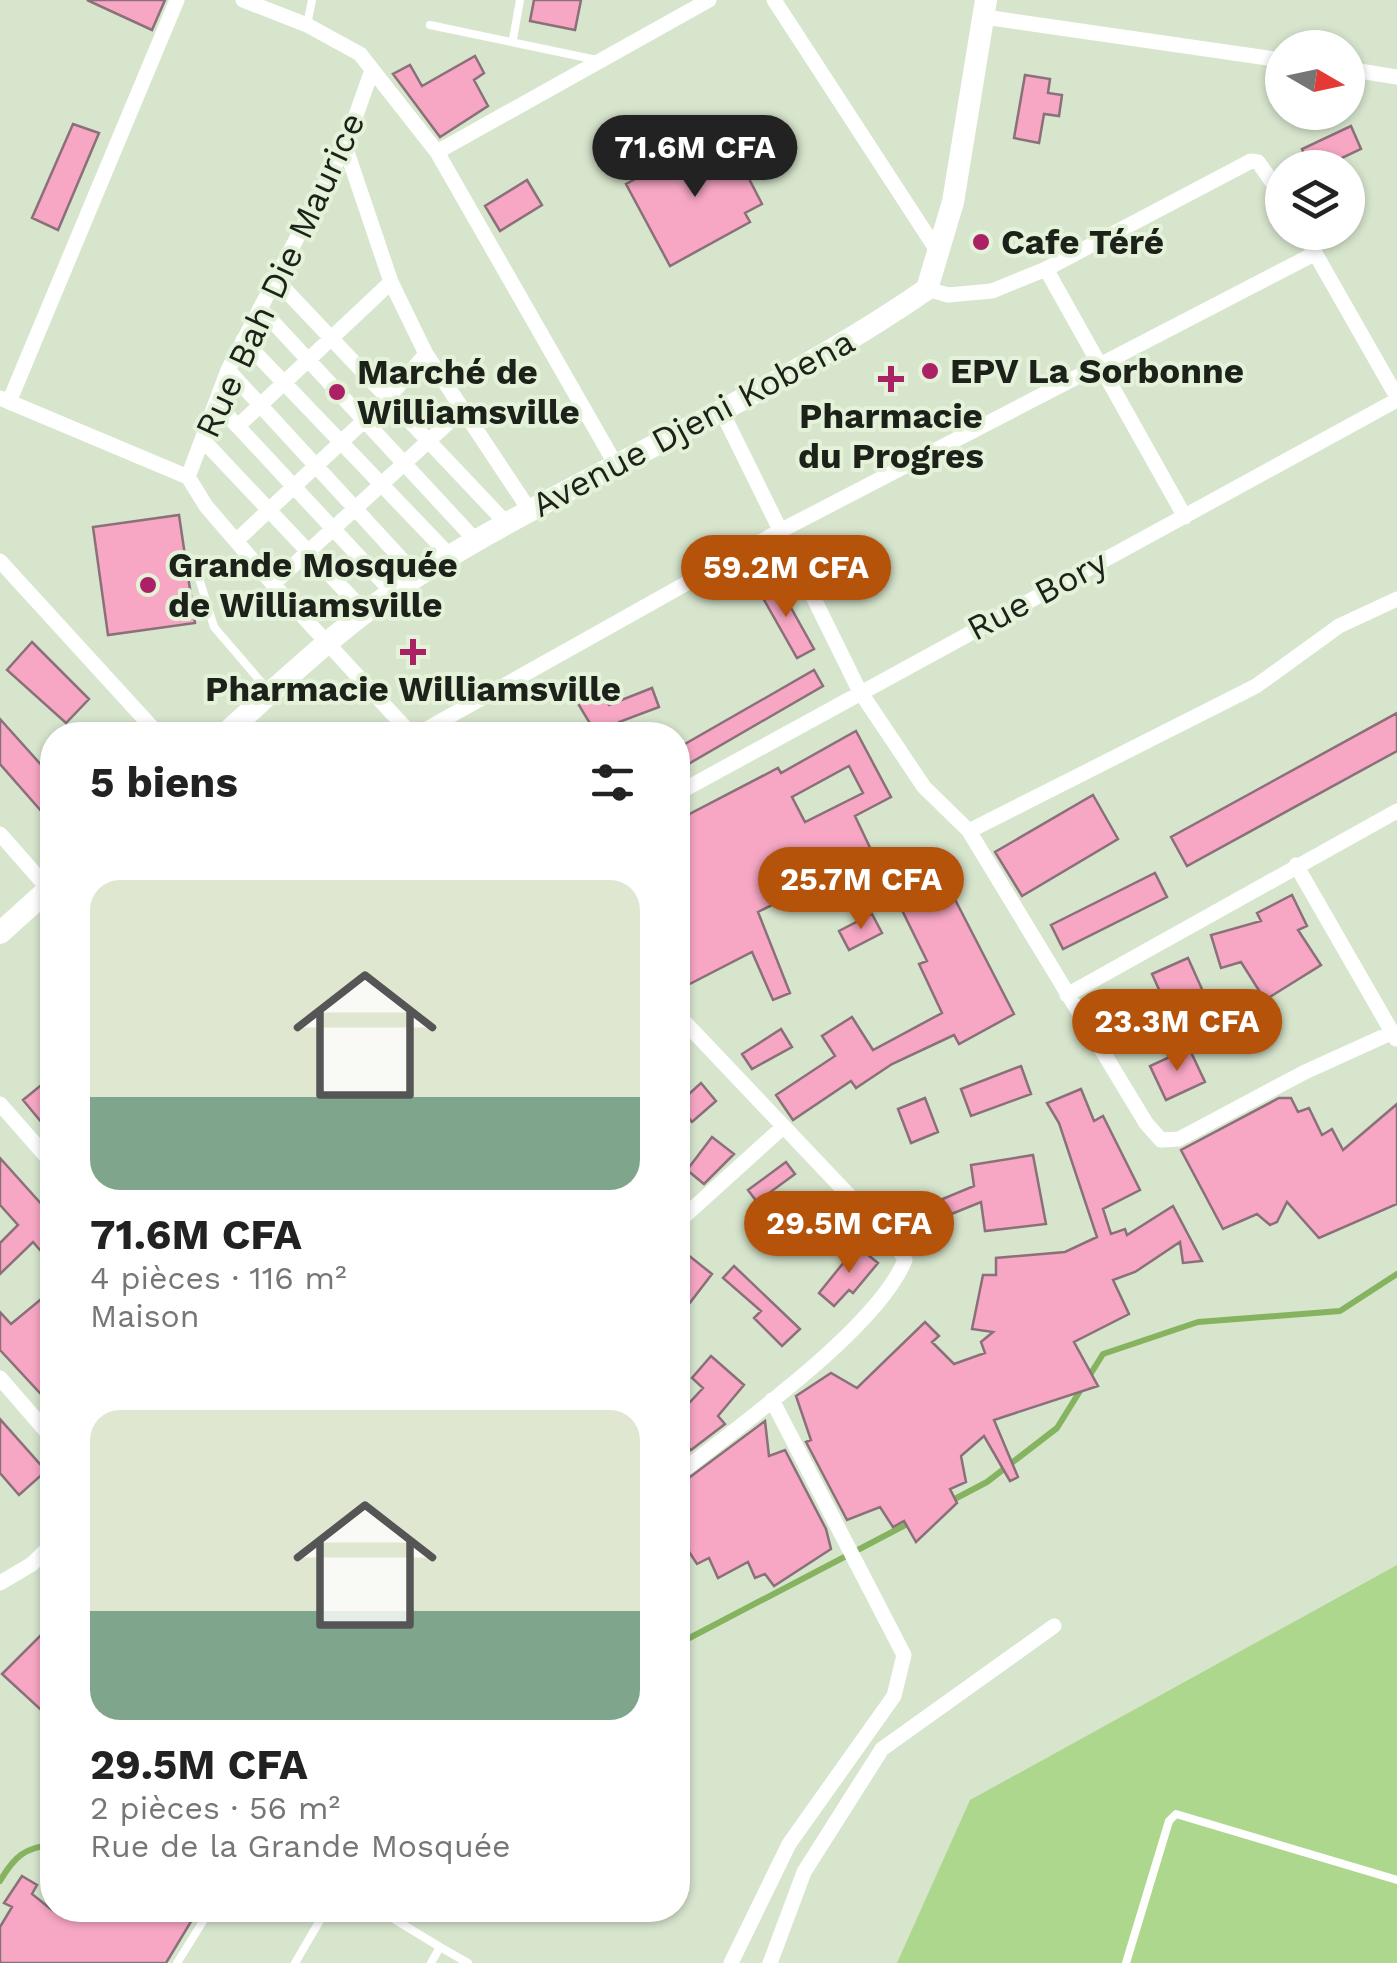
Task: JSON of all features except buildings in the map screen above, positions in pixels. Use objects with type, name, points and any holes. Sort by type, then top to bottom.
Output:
[{"type":"street","points":[[177,0],[5,400],[188,476],[273,584],[402,722]]},
{"type":"street","points":[[242,0],[307,25],[360,54],[370,73],[437,152],[616,465]]},
{"type":"street","points":[[774,0],[940,255]]},
{"type":"street","points":[[437,152],[700,2]]},
{"type":"street","points":[[1265,57],[985,8],[940,255],[927,290],[971,295],[1046,269],[1251,160],[1258,162],[1265,172]]},
{"type":"street","points":[[1365,72],[1397,77]]},
{"type":"street","name":"Rue Bah Die Maurice","points":[[188,476],[228,370],[345,146],[370,73]]},
{"type":"street","points":[[345,146],[390,282],[426,354],[460,412],[530,511]]},
{"type":"street","points":[[1312,250],[1397,398]]},
{"type":"street","points":[[437,722],[778,532],[1314,254]]},
{"type":"street","points":[[1046,269],[1184,517]]},
{"type":"street","points":[[276,280],[507,524]]},
{"type":"street","points":[[238,426],[390,282]]},
{"type":"street","name":"Avenue Djeni Kobena","points":[[239,722],[328,641],[417,576],[887,317],[927,290]]},
{"type":"street","points":[[260,308],[477,542]]},
{"type":"street","points":[[243,340],[378,486],[451,557]]},
{"type":"street","points":[[236,541],[388,398],[426,354]]},
{"type":"street","points":[[228,370],[417,576]]},
{"type":"street","name":"Rue Bory","points":[[690,786],[1397,398]]},
{"type":"street","points":[[216,403],[393,594]]},
{"type":"street","points":[[720,408],[778,532],[860,690],[924,787],[969,832],[1146,1123],[1161,1140],[1179,1138],[1304,1072],[1394,1037],[1296,865]]},
{"type":"street","points":[[273,584],[460,412]]},
{"type":"street","points":[[202,440],[366,612]]},
{"type":"street","points":[[0,562],[147,722]]},
{"type":"street","points":[[969,832],[1256,686],[1339,626],[1397,599]]},
{"type":"street","points":[[1067,995],[1397,811]]},
{"type":"street","points":[[0,834],[40,877]]},
{"type":"street","points":[[0,932],[40,898]]},
{"type":"street","points":[[690,1028],[896,1246],[904,1260],[878,1301],[812,1367],[690,1465]]},
{"type":"street","points":[[0,1104],[40,1149]]},
{"type":"street","points":[[690,1211],[783,1127]]},
{"type":"street","points":[[0,1378],[40,1424]]},
{"type":"street","points":[[731,1963],[789,1844],[894,1696],[904,1655],[772,1400]]},
{"type":"street","points":[[0,1583],[40,1553]]},
{"type":"street","points":[[770,1963],[804,1872],[882,1748],[1054,1626]]},
{"type":"lane","points":[[307,25],[312,0]]},
{"type":"lane","points":[[513,39],[520,0]]},
{"type":"lane","points":[[430,25],[513,39],[597,60]]},
{"type":"lane","points":[[194,562],[214,626],[271,693]]},
{"type":"lane","points":[[1126,1963],[1169,1820],[1176,1814],[1397,1880]]},
{"type":"lane","points":[[177,1963],[203,1922]]},
{"type":"lane","points":[[295,1963],[319,1922]]},
{"type":"lane","points":[[399,1922],[468,1963]]},
{"type":"lane","points":[[431,1963],[440,1947]]},
{"type":"green space","points":[[1397,1565],[1397,1963],[897,1963],[970,1800]]},
{"type":"waterway","points":[[949,1502],[987,1482],[1057,1428],[1103,1354],[1198,1322],[1340,1311],[1397,1274]]},
{"type":"waterway","points":[[690,1638],[911,1522]]},
{"type":"waterway","points":[[0,1881],[21,1855],[40,1847]]},
{"type":"place","name":"Cafe Téré","points":[[981,242]]},
{"type":"place","name":"EPV La Sorbonne","points":[[930,371]]},
{"type":"place","name":"Pharmacie du Progres","points":[[891,379]]},
{"type":"place","name":"Marché de Williamsville","points":[[337,392]]},
{"type":"place","name":"Grande Mosquée de Williamsville","points":[[148,585]]},
{"type":"place","name":"Pharmacie Williamsville","points":[[413,652]]}]
